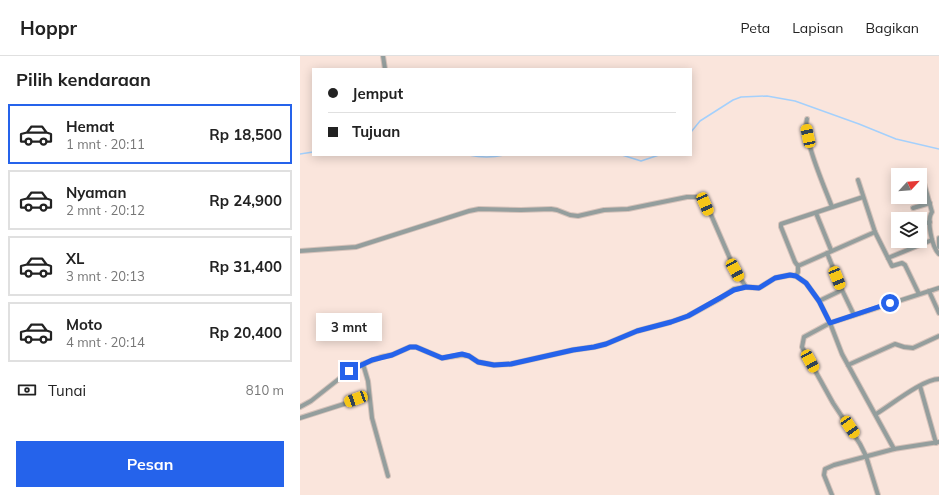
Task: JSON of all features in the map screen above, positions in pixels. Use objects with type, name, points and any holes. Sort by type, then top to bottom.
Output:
[{"type":"street","points":[[383,56],[385,68]]},
{"type":"street","points":[[807,119],[806,126],[810,146],[832,207]]},
{"type":"street","points":[[858,180],[875,232],[892,266],[902,263],[905,265],[919,294]]},
{"type":"street","points":[[300,251],[356,247],[479,209],[551,209],[578,216],[604,210],[628,209],[693,196],[704,201],[735,270],[746,287]]},
{"type":"street","points":[[927,196],[932,212],[930,215],[932,240],[939,254]]},
{"type":"street","points":[[796,276],[798,266],[795,262],[781,224],[863,197]]},
{"type":"street","points":[[913,208],[930,203]]},
{"type":"street","points":[[816,213],[842,290],[854,315]]},
{"type":"street","points":[[798,266],[875,232]]},
{"type":"street","points":[[939,238],[939,247]]},
{"type":"street","points":[[888,258],[932,240]]},
{"type":"street","points":[[300,407],[349,371],[363,364],[381,357],[392,355],[410,347],[416,347],[442,358],[462,354],[469,356],[478,362],[494,365],[511,364],[606,344],[637,331],[688,316],[734,290],[746,287],[759,288],[775,278],[790,275],[796,276],[806,283],[819,301],[830,323],[842,354],[894,449]]},
{"type":"street","points":[[878,495],[866,456],[860,444],[833,403],[802,347],[804,337],[830,323],[939,288]]},
{"type":"street","points":[[819,301],[842,290]]},
{"type":"street","points":[[929,291],[939,313]]},
{"type":"street","points":[[848,365],[895,344],[904,348],[913,348],[939,336]]},
{"type":"street","points":[[363,364],[368,381],[372,418],[388,476]]},
{"type":"street","points":[[876,414],[920,386],[934,379],[939,379]]},
{"type":"street","points":[[832,495],[824,474],[824,470],[834,465],[894,449],[937,443],[920,386]]},
{"type":"street","points":[[300,418],[369,396]]},
{"type":"waterway","points":[[692,131],[700,121],[733,100],[741,97],[767,96],[795,101],[896,139],[939,149]]},
{"type":"waterway","points":[[300,154],[312,152]]},
{"type":"waterway","points":[[474,156],[500,156]]},
{"type":"waterway","points":[[625,156],[641,161],[656,156]]},
{"type":"route","points":[[349,371],[372,360],[392,355],[410,347],[416,347],[442,358],[462,354],[469,356],[478,362],[494,365],[511,364],[573,350],[594,347],[606,344],[637,331],[688,316],[734,290],[746,287],[759,288],[775,278],[790,275],[796,276],[806,283],[819,301],[830,323],[890,303]]}]
